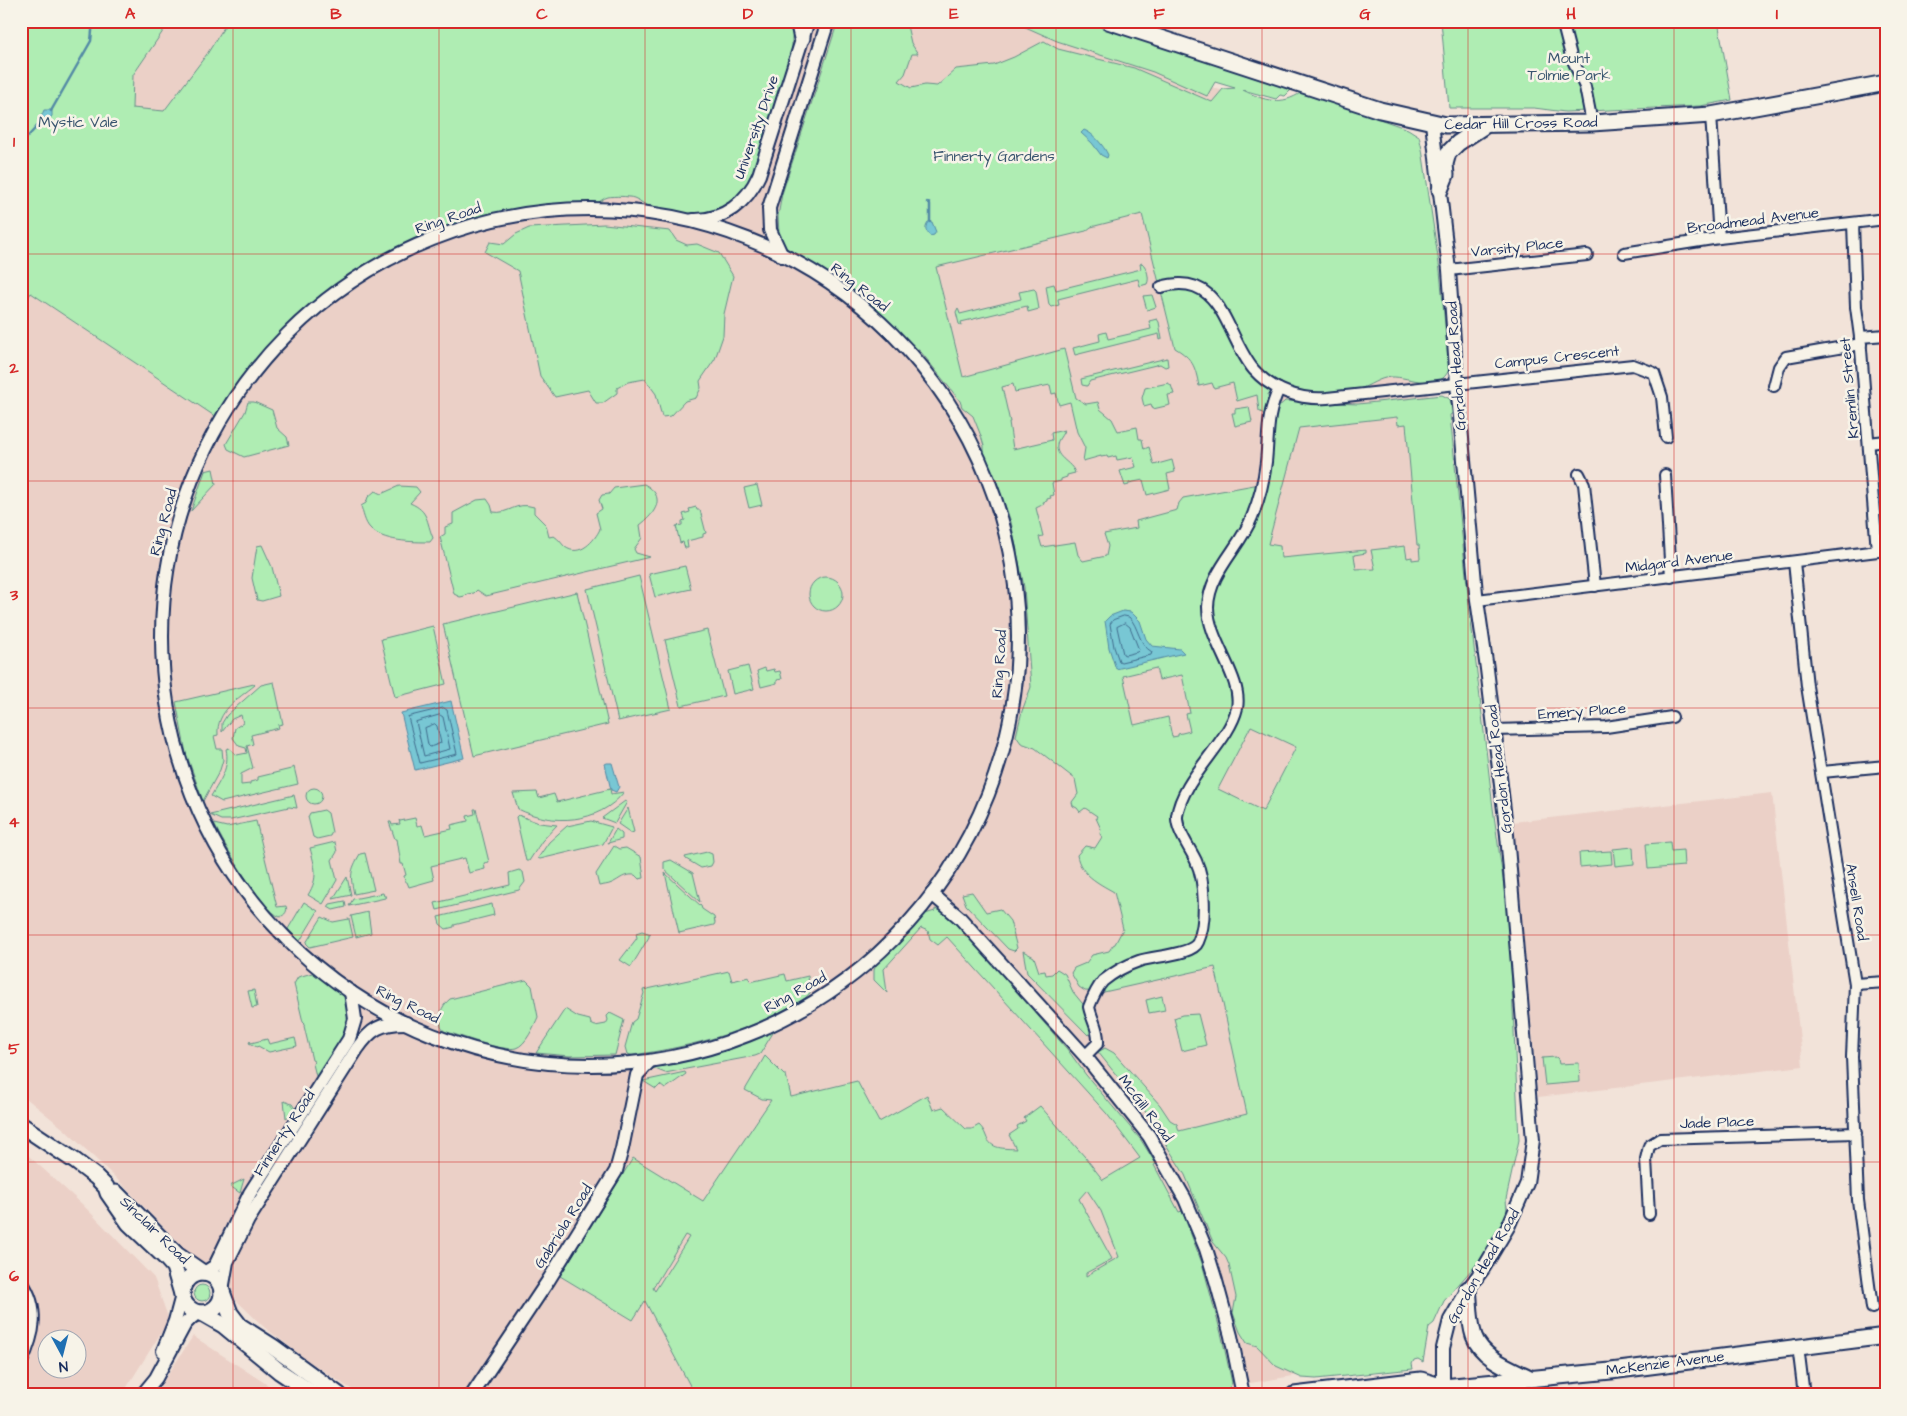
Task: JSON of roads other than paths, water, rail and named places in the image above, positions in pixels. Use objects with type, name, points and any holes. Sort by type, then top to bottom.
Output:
[{"type":"main road","points":[[798,21],[802,38]]},
{"type":"main road","name":"Cedar Hill Cross Road","points":[[1108,21],[1354,102],[1432,123],[1484,126],[1592,123],[1711,115],[1886,83]]},
{"type":"main road","points":[[1440,190],[1446,175],[1445,164],[1448,153],[1458,143],[1484,126]]},
{"type":"main road","name":"Sinclair Road","points":[[21,1125],[86,1169],[106,1187],[113,1189],[177,1255],[203,1273]]},
{"type":"main road","name":"Sinclair Road","points":[[106,1187],[129,1224],[165,1256],[174,1267],[182,1295]]},
{"type":"main road","points":[[315,1395],[279,1371],[223,1325],[188,1307],[182,1295],[183,1286],[188,1279],[195,1274],[203,1273],[216,1279],[230,1313],[240,1326],[340,1395]]},
{"type":"main road","points":[[1468,1289],[1474,1336],[1483,1350],[1488,1356],[1532,1379]]},
{"type":"main road","points":[[201,1313],[216,1307],[221,1300],[222,1291]]},
{"type":"main road","name":"McKenzie Avenue","points":[[1420,1395],[1494,1382],[1886,1336]]},
{"type":"main road","name":"McKenzie Avenue","points":[[1294,1395],[1421,1380],[1443,1391]]},
{"type":"main road","points":[[1484,1395],[1494,1382]]},
{"type":"street","name":"University Drive","points":[[676,218],[702,220],[718,217],[739,204],[751,192],[759,175],[808,21]]},
{"type":"street","points":[[782,256],[770,230],[769,208],[828,21]]},
{"type":"street","points":[[1562,21],[1570,56],[1586,87],[1592,123]]},
{"type":"street","points":[[1711,115],[1719,238]]},
{"type":"street","name":"Gordon Head Road","points":[[1432,123],[1449,270],[1476,600],[1494,730],[1513,900],[1533,1140],[1527,1183],[1504,1234],[1454,1312],[1447,1328],[1443,1348],[1443,1391]]},
{"type":"street","name":"Ring Road","points":[[610,209],[644,212],[676,218],[725,233],[782,256],[817,275],[857,302],[895,336],[921,366],[953,410],[986,473],[1004,528],[1015,584],[1018,632],[1016,676],[1009,723],[997,767],[980,812],[961,849],[932,894],[893,938],[860,971],[819,1000],[772,1024],[718,1046],[650,1061],[588,1065],[550,1063],[519,1059],[468,1047],[406,1023],[351,992],[314,964],[268,919],[240,883],[206,826],[193,796],[180,756],[167,701],[163,658],[164,608],[168,569],[176,532],[195,472],[217,427],[240,392],[281,341],[332,296],[363,274],[396,256],[460,229],[532,213],[561,210],[610,209]]},
{"type":"street","name":"Broadmead Avenue","points":[[1624,253],[1719,238],[1886,219]]},
{"type":"street","name":"Kremlin Street","points":[[1853,223],[1856,307],[1861,341],[1869,443],[1882,550]]},
{"type":"street","name":"Varsity Place","points":[[1449,270],[1588,255]]},
{"type":"street","points":[[1161,287],[1174,284],[1190,285],[1210,295],[1222,311],[1248,361],[1262,377],[1279,389],[1298,396],[1318,399],[1457,383]]},
{"type":"street","points":[[1774,386],[1779,367],[1786,357],[1886,335]]},
{"type":"street","name":"Campus Crescent","points":[[1457,383],[1633,364],[1654,373],[1662,397],[1666,437]]},
{"type":"street","points":[[1085,1056],[1098,1043],[1097,1028],[1090,1014],[1089,1007],[1102,983],[1125,967],[1139,961],[1190,951],[1198,943],[1202,927],[1203,885],[1197,862],[1181,832],[1177,818],[1184,796],[1227,730],[1236,711],[1237,692],[1211,628],[1208,616],[1209,601],[1211,588],[1217,574],[1240,540],[1252,517],[1266,464],[1268,421],[1279,389]]},
{"type":"street","points":[[1869,443],[1886,441]]},
{"type":"street","points":[[1579,474],[1584,484],[1594,586]]},
{"type":"street","points":[[1665,475],[1672,577]]},
{"type":"street","name":"Midgard Avenue","points":[[1476,600],[1882,550]]},
{"type":"street","name":"Ansell Road","points":[[1794,562],[1807,686],[1855,984],[1852,1058],[1858,1200],[1872,1308]]},
{"type":"street","name":"Emery Place","points":[[1494,730],[1606,727],[1672,717]]},
{"type":"street","points":[[1822,772],[1886,766]]},
{"type":"street","name":"McGill Road","points":[[932,894],[960,918],[1085,1056],[1149,1136],[1185,1199],[1206,1249],[1216,1281],[1243,1395]]},
{"type":"street","points":[[1855,984],[1886,982]]},
{"type":"street","name":"Finnerty Road","points":[[203,1273],[215,1266],[250,1193],[350,1039],[355,1019],[351,992]]},
{"type":"street","name":"Finnerty Road","points":[[222,1291],[227,1262],[238,1237],[356,1049],[366,1036],[378,1027],[388,1024],[406,1023]]},
{"type":"street","name":"Gabriola Road","points":[[472,1395],[521,1320],[525,1317],[616,1171],[637,1075],[650,1061]]},
{"type":"street","name":"Jade Place","points":[[1649,1214],[1646,1159],[1649,1146],[1660,1139],[1856,1133]]},
{"type":"street","points":[[21,1280],[30,1295],[34,1310],[33,1333],[24,1350],[21,1364]]},
{"type":"street","points":[[145,1390],[175,1321],[182,1295]]},
{"type":"street","points":[[145,1390],[162,1369],[185,1324],[192,1317],[201,1313]]},
{"type":"street","points":[[1798,1346],[1804,1395]]},
{"type":"water","points":[[44,110],[52,110],[52,116],[44,125],[39,122]]},
{"type":"water","points":[[1084,130],[1101,144],[1108,155],[1107,158],[1101,155],[1081,133]]},
{"type":"water","points":[[928,222],[932,222],[936,232],[934,235],[930,236],[927,231],[926,226]]},
{"type":"water","points":[[1123,611],[1131,612],[1140,621],[1146,639],[1152,646],[1180,649],[1184,653],[1116,669],[1109,648],[1105,621],[1110,616]]},
{"type":"water","points":[[451,701],[464,758],[415,770],[401,713]]},
{"type":"water","points":[[612,763],[619,787],[616,792],[611,790],[605,764]]},
{"type":"waterway","points":[[51,111],[91,41],[93,21]]},
{"type":"waterway","points":[[21,144],[42,121]]},
{"type":"waterway","points":[[927,202],[930,204],[930,222]]},
{"type":"park label","name":"Mount Tolmie Park","points":[[1569,66]]},
{"type":"park label","name":"Mystic Vale","points":[[78,122]]},
{"type":"park label","name":"Finnerty Gardens","points":[[994,156]]}]
